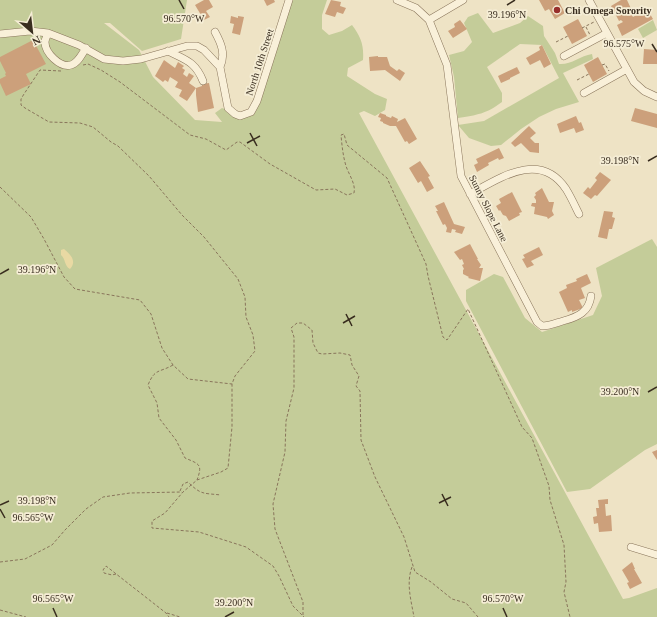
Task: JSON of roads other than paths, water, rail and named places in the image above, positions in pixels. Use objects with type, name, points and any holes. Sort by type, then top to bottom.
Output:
[{"type":"street","name":"North 10th Street","points":[[220,67],[228,108],[240,116],[251,112],[257,101],[289,0]]},
{"type":"street","name":"Sunny Slope Lane","points":[[397,0],[416,8],[429,20],[447,65],[461,176],[537,322],[542,326],[548,326],[574,318],[585,310],[590,302],[591,296]]},
{"type":"street","points":[[429,20],[463,0]]},
{"type":"street","points":[[589,0],[634,82],[644,91],[657,97]]},
{"type":"street","points":[[0,34],[30,31],[48,33],[86,48],[104,58],[123,60],[141,59],[187,46],[196,46],[204,50],[220,67]]},
{"type":"street","points":[[215,32],[220,42],[223,54],[220,67]]},
{"type":"street","points":[[48,33],[45,42],[47,50],[56,61],[63,65],[72,65],[86,48]]},
{"type":"street","points":[[564,56],[607,33]]},
{"type":"street","points":[[168,51],[193,65],[198,70],[202,81]]},
{"type":"street","points":[[584,93],[627,69]]},
{"type":"street","points":[[470,194],[507,175],[524,169],[542,170],[548,172],[556,178],[566,189],[579,214]]},
{"type":"street","points":[[631,547],[657,555]]},
{"type":"place","name":"Chi Omega Sorority","points":[[557,10]]}]
